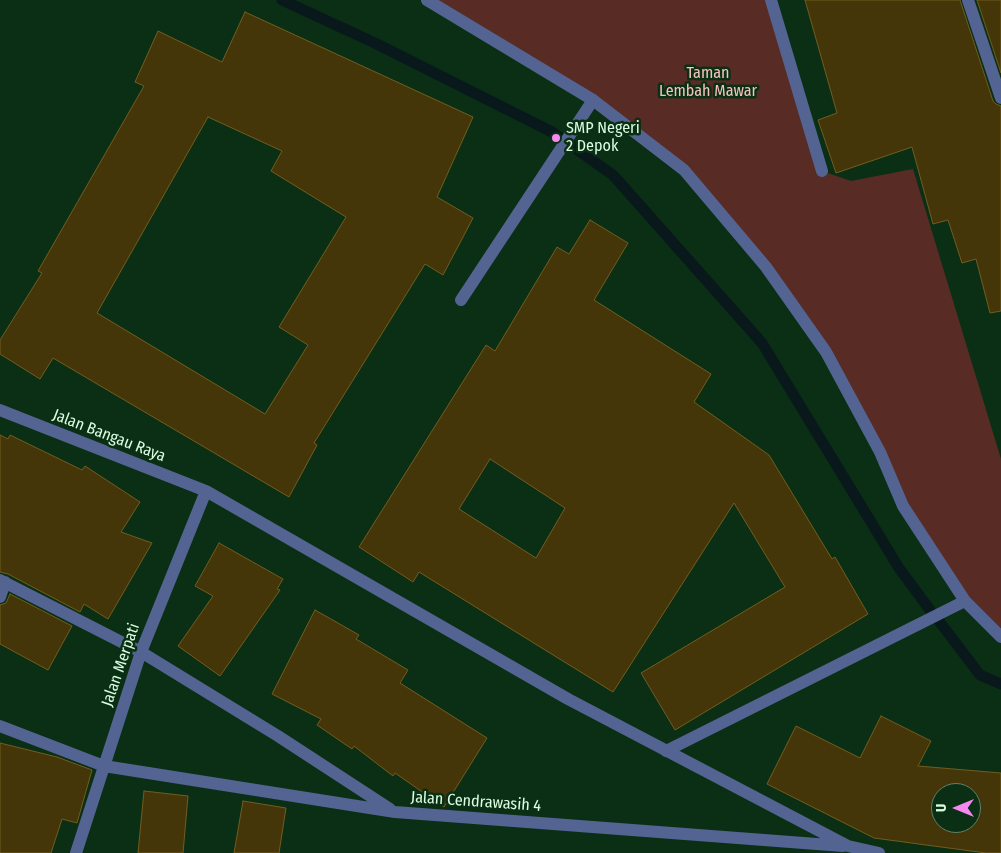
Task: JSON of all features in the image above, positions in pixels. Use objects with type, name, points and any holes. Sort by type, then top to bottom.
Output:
[{"type":"street","points":[[427,0],[593,100],[684,170],[766,267],[826,352],[880,452],[903,506],[965,601],[1001,637]]},
{"type":"street","points":[[771,0],[822,171]]},
{"type":"street","points":[[968,0],[1001,98]]},
{"type":"street","points":[[461,300],[593,100]]},
{"type":"street","name":"Jalan Bangau Raya","points":[[0,410],[206,492],[568,699],[848,850]]},
{"type":"street","name":"Jalan Merpati","points":[[76,853],[141,652],[206,492]]},
{"type":"street","points":[[0,597],[3,581],[141,652],[278,736],[395,812]]},
{"type":"street","points":[[666,751],[965,601]]},
{"type":"street","name":"Jalan Cendrawasih 4","points":[[0,726],[104,766],[395,812],[848,850]]},
{"type":"street","points":[[848,850],[880,853]]},
{"type":"green space","name":"Taman Lembah Mawar","points":[[427,0],[771,0],[822,171],[851,181],[913,169],[1001,459],[1001,637],[965,601],[903,506],[826,352],[684,170],[593,100]]},
{"type":"building","points":[[805,0],[960,0],[993,101],[1001,106],[1001,311],[990,313],[976,259],[962,263],[948,220],[933,224],[912,147],[836,173],[818,120],[837,113]]},
{"type":"building","points":[[977,0],[1001,0],[1001,73]]},
{"type":"building","points":[[245,12],[473,117],[437,197],[473,218],[443,275],[425,264],[314,443],[317,445],[289,497],[53,358],[40,379],[0,354],[0,340],[42,273],[38,271],[144,86],[135,82],[158,31],[222,62]],"holes":[[[208,117],[282,151],[271,171],[346,217],[279,327],[308,345],[265,414],[97,313]]]},
{"type":"building","points":[[590,220],[628,243],[594,300],[711,374],[694,402],[769,455],[832,559],[835,557],[868,614],[675,730],[641,673],[785,587],[734,503],[613,692],[419,572],[413,582],[359,547],[486,345],[495,351],[557,247],[569,254]],"holes":[[[490,459],[565,508],[536,558],[459,509]]]},
{"type":"building","points":[[0,435],[8,439],[10,435],[82,470],[85,466],[140,502],[121,532],[152,543],[108,619],[84,604],[80,612],[8,574],[0,572]]},
{"type":"building","points":[[219,543],[283,579],[277,589],[280,590],[220,676],[178,646],[213,596],[195,586]]},
{"type":"building","points":[[10,594],[72,626],[48,670],[0,644],[0,605],[6,603]]},
{"type":"building","points":[[315,610],[359,635],[356,639],[408,670],[400,683],[487,738],[444,807],[395,773],[393,776],[354,746],[352,749],[317,725],[321,719],[272,694]]},
{"type":"building","points":[[881,716],[931,741],[918,766],[1001,773],[1001,853],[986,853],[874,838],[767,784],[796,726],[860,758]]},
{"type":"building","points":[[0,743],[57,757],[92,770],[77,823],[62,819],[51,853],[0,853]]},
{"type":"building","points":[[144,791],[188,796],[183,853],[138,853]]},
{"type":"building","points":[[243,801],[286,808],[279,853],[234,853]]},
{"type":"waterway","points":[[282,0],[377,44],[552,132],[613,175],[762,343],[899,568],[930,610]]},
{"type":"waterway","points":[[939,621],[980,675],[1001,684]]},
{"type":"place","name":"SMP Negeri 2 Depok","points":[[556,138]]}]
